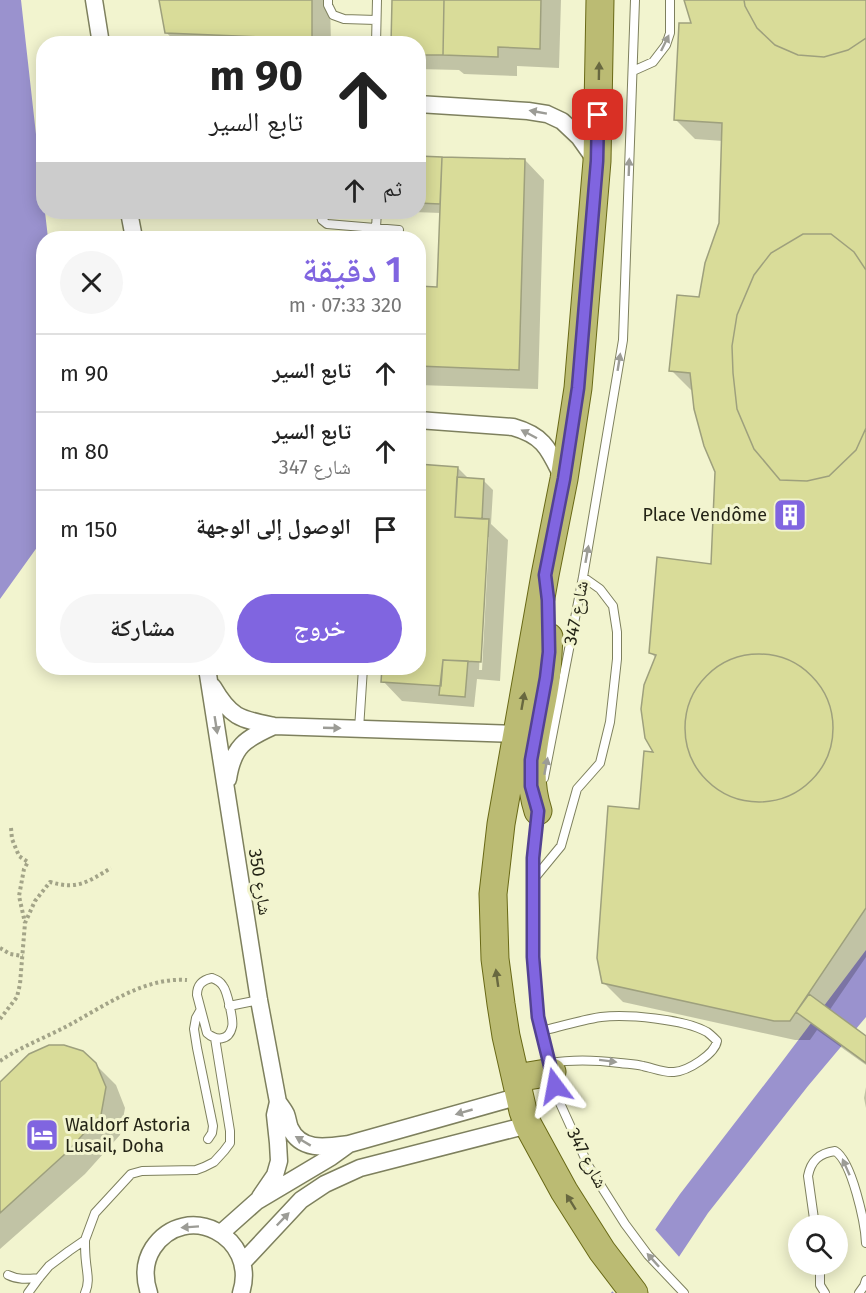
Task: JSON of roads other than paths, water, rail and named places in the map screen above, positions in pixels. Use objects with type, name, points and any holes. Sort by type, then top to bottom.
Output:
[{"type":"main road","name":"شارع 347","points":[[600,0],[597,161],[578,388],[564,479],[501,824],[493,894],[495,959],[506,1036],[523,1111],[528,1125],[564,1191],[602,1251],[634,1293]]},
{"type":"main road","points":[[538,811],[533,792],[531,760],[549,652],[545,575]]},
{"type":"main road","points":[[518,1087],[551,1067]]},
{"type":"street","points":[[94,0],[100,36]]},
{"type":"street","points":[[426,105],[547,114],[562,121],[579,137],[597,161]]},
{"type":"street","points":[[426,421],[513,427],[527,431],[536,436],[545,446],[564,479]]},
{"type":"street","name":"شارع 350","points":[[208,675],[259,1000],[278,1102]]},
{"type":"street","points":[[209,675],[221,701],[233,713],[245,720],[274,726],[517,734]]},
{"type":"street","points":[[226,792],[230,765],[238,748],[252,736],[274,726]]},
{"type":"street","points":[[278,1102],[295,1136],[303,1143],[316,1147],[349,1144],[518,1087]]},
{"type":"street","points":[[257,1201],[275,1175],[279,1161],[275,1115],[278,1102]]},
{"type":"street","points":[[243,1262],[301,1200],[325,1184],[360,1168],[528,1125]]},
{"type":"street","points":[[221,1233],[257,1201],[349,1144]]},
{"type":"street","points":[[148,1293],[145,1275],[149,1255],[162,1238],[180,1228],[191,1226],[221,1233],[238,1250],[245,1273],[241,1293]]},
{"type":"lane","points":[[328,0],[333,15],[344,19],[376,20]]},
{"type":"lane","points":[[376,36],[377,0]]},
{"type":"lane","name":"شارع 347","points":[[635,0],[623,340],[583,577],[538,811],[533,858],[533,957],[538,1017],[559,1101],[589,1167],[625,1224],[648,1255],[684,1293]]},
{"type":"lane","points":[[633,71],[653,62],[666,45],[670,33],[670,0]]},
{"type":"lane","points":[[322,219],[327,224],[399,230]]},
{"type":"lane","points":[[376,227],[377,219]]},
{"type":"lane","points":[[533,880],[561,846],[577,789],[600,763],[610,722],[617,659],[617,632],[613,606],[600,589],[583,577]]},
{"type":"lane","points":[[359,729],[363,675]]},
{"type":"lane","points":[[212,978],[218,980],[223,984],[229,1006],[233,1022],[232,1029],[224,1038],[215,1038],[207,1033],[200,1011],[197,989],[200,983],[212,978]]},
{"type":"lane","points":[[229,1006],[259,1000]]},
{"type":"lane","points":[[200,1011],[194,1029],[213,1126],[208,1139]]},
{"type":"lane","points":[[542,1032],[580,1021],[624,1016],[689,1026],[707,1032],[717,1041],[716,1047],[710,1054],[688,1069],[674,1072],[603,1060],[565,1060],[551,1067]]},
{"type":"lane","points":[[85,1293],[88,1288],[88,1279],[85,1240],[95,1213],[131,1174],[142,1171],[196,1170],[214,1162],[230,1143],[215,1038]]},
{"type":"lane","points":[[813,1215],[809,1169],[820,1155],[835,1151],[839,1153],[848,1168],[859,1201],[866,1231],[866,1243]]},
{"type":"lane","points":[[28,1293],[49,1266],[85,1240]]},
{"type":"lane","points":[[8,1275],[23,1280],[39,1278]]},
{"type":"lane","points":[[859,1293],[866,1280]]},
{"type":"lane","points":[[814,1293],[823,1289]]},
{"type":"place","name":"Place Vendôme","points":[[790,515]]},
{"type":"place","name":"Waldorf Astoria Lusail, Doha","points":[[42,1135]]}]
